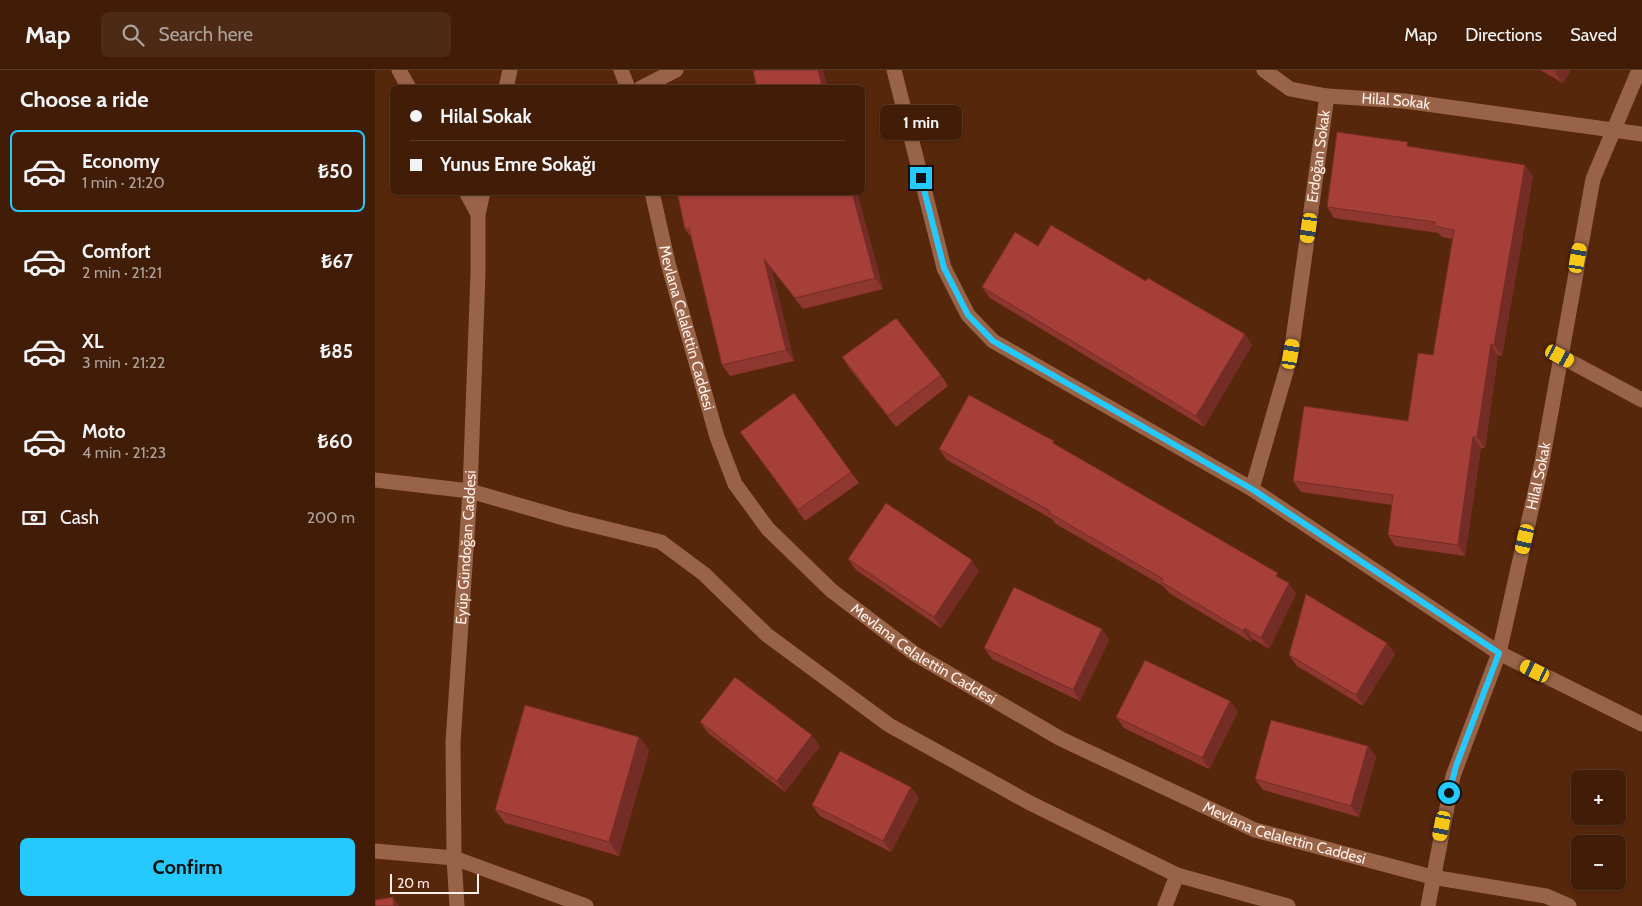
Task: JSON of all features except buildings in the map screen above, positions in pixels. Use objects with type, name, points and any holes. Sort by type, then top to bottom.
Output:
[{"type":"street","points":[[399,70],[407,85]]},
{"type":"street","points":[[508,85],[511,70]]},
{"type":"street","points":[[621,70],[627,85]]},
{"type":"street","points":[[647,85],[676,70]]},
{"type":"street","points":[[894,70],[944,268],[968,315],[993,341],[1252,489],[1499,653],[1642,724]]},
{"type":"street","name":"Erdoğan Sokak","points":[[1252,489],[1291,354],[1327,96],[1290,89],[1263,70]]},
{"type":"street","name":"Hilal Sokak","points":[[1428,906],[1432,877],[1453,776],[1499,653],[1542,462],[1593,180],[1639,70]]},
{"type":"street","name":"Hilal Sokak","points":[[1327,96],[1405,101],[1642,134]]},
{"type":"street","points":[[468,195],[478,214]]},
{"type":"street","name":"Eyüp Gündoğan Caddesi","points":[[457,906],[454,858],[453,742],[470,491],[478,214],[482,195]]},
{"type":"street","name":"Mevlana Celalettin Caddesi","points":[[653,195],[668,263],[709,409],[735,484],[768,529],[832,590],[915,654],[1061,739],[1255,830],[1432,877],[1546,896],[1569,906]]},
{"type":"street","points":[[1560,356],[1642,400]]},
{"type":"street","points":[[375,480],[470,491],[567,520],[661,542],[704,574],[767,635],[889,725],[1030,803],[1177,875],[1288,906]]},
{"type":"street","points":[[375,851],[454,858],[586,906]]},
{"type":"street","points":[[1165,906],[1177,875]]},
{"type":"route","points":[[921,178],[944,268],[968,315],[993,341],[1252,489],[1499,653],[1456,766],[1449,793]]}]
